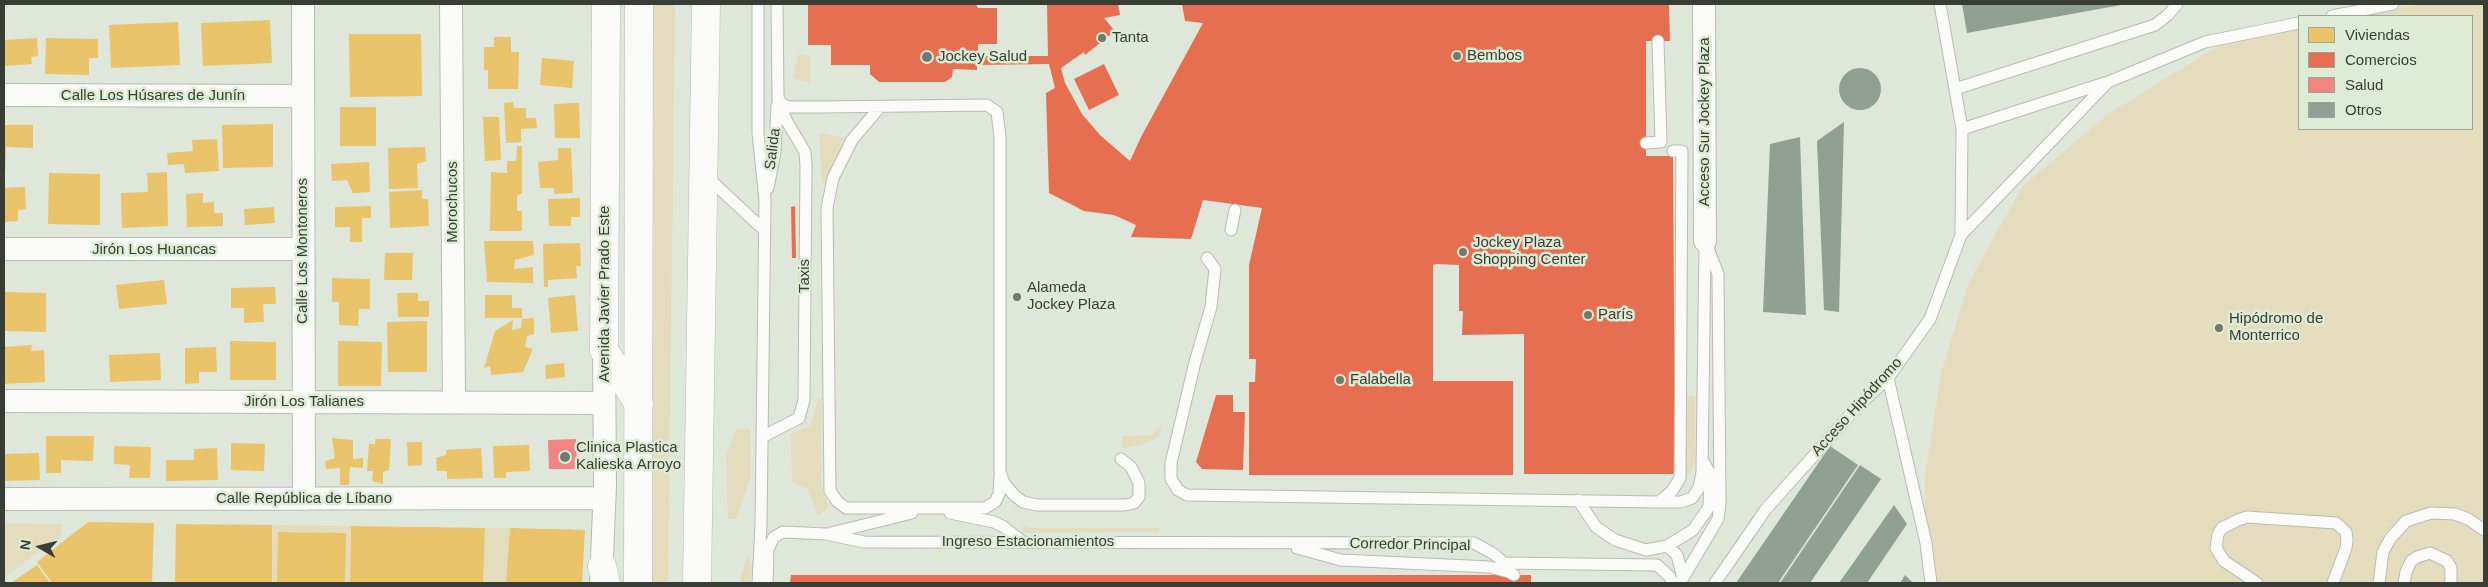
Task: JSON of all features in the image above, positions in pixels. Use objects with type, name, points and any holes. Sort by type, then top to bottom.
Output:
[{"type":"main road","name":"Avenida Javier Prado Este","points":[[604,350],[606,4]]},
{"type":"main road","points":[[638,583],[639,4]]},
{"type":"main road","points":[[697,583],[706,4]]},
{"type":"main road","points":[[604,350],[639,404]]},
{"type":"street","name":"Calle Los Montoneros","points":[[303,4],[304,499]]},
{"type":"street","name":"Morochucos","points":[[451,4],[454,401]]},
{"type":"street","name":"Acceso Sur Jockey Plaza","points":[[1704,4],[1705,241]]},
{"type":"street","name":"Calle Los Húsares de Junín","points":[[4,95],[303,96]]},
{"type":"street","name":"Jirón Los Huancas","points":[[4,249],[304,249]]},
{"type":"street","name":"Avenida Javier Prado Este","points":[[603,577],[604,350]]},
{"type":"street","name":"Jirón Los Talianes","points":[[4,401],[604,403]]},
{"type":"street","name":"Calle República de Líbano","points":[[4,499],[604,498]]},
{"type":"lane","points":[[758,4],[758,133],[765,200],[758,583]]},
{"type":"lane","name":"Salida","points":[[765,200],[775,152],[778,98],[777,4]]},
{"type":"lane","name":"Acceso Hipódromo","points":[[1715,583],[1766,509],[1858,406],[1888,378],[1930,319],[1961,235],[1962,129],[1940,4]]},
{"type":"lane","points":[[1955,89],[2155,25],[2168,15],[2177,4]]},
{"type":"lane","points":[[2337,15],[2393,4]]},
{"type":"lane","points":[[1962,129],[2108,82],[2206,42],[2298,23]]},
{"type":"lane","points":[[1646,142],[1661,142],[1658,41]]},
{"type":"lane","points":[[1961,235],[2108,82]]},
{"type":"lane","points":[[778,98],[782,104],[788,107],[987,105],[993,108],[999,115],[1000,472],[999,494],[995,502],[985,508],[846,508],[836,501],[830,491],[827,208],[833,178],[852,140],[880,107]]},
{"type":"lane","name":"Taxis","points":[[762,437],[798,418],[804,400],[805,152],[786,120],[778,98]]},
{"type":"lane","points":[[1659,502],[1672,491],[1680,478],[1682,151],[1673,151]]},
{"type":"lane","points":[[704,174],[764,230]]},
{"type":"lane","points":[[1230,230],[1235,210]]},
{"type":"lane","points":[[1207,258],[1215,269],[1212,307],[1195,362],[1171,463],[1171,479],[1178,490],[1187,495],[1681,502],[1692,498],[1699,488],[1702,462],[1705,241]]},
{"type":"lane","points":[[1678,582],[1718,519],[1720,503],[1718,274],[1705,241]]},
{"type":"lane","points":[[1888,378],[1926,543],[1932,583]]},
{"type":"lane","points":[[1000,472],[1004,483],[1022,502],[1037,505],[1125,505],[1134,503],[1140,497],[1139,483],[1131,466],[1121,459]]},
{"type":"lane","points":[[1578,500],[1596,527],[1615,540],[1646,550],[1667,546],[1693,530],[1709,507],[1710,473],[1702,462]]},
{"type":"lane","points":[[826,534],[928,509],[994,522],[1004,527],[1023,542]]},
{"type":"lane","points":[[2379,583],[2384,552],[2390,539],[2406,521],[2431,513],[2455,514],[2468,519],[2484,530]]},
{"type":"lane","points":[[2257,583],[2224,561],[2216,548],[2218,534],[2222,528],[2238,520],[2247,518],[2336,524],[2346,532],[2347,540],[2333,583]]},
{"type":"lane","name":"Ingreso Estacionamientos","points":[[767,583],[768,549],[774,537],[783,532],[826,534],[864,542],[1283,544]]},
{"type":"lane","name":"Corredor Principal","points":[[1283,544],[1474,543],[1494,554],[1504,563],[1657,565],[1678,582]]},
{"type":"lane","points":[[1283,544],[1341,560],[1490,567],[1514,575]]},
{"type":"lane","points":[[1667,546],[1677,555],[1678,582]]},
{"type":"lane","points":[[2404,583],[2406,572],[2412,561],[2417,557],[2430,553],[2447,561],[2451,568],[2452,583]]},
{"type":"shaded area","points":[[651,4],[675,4],[668,583],[652,583]]},
{"type":"shaded area","name":"Hipódromo de Monterrico","points":[[2422,4],[2484,4],[2484,583],[1926,583],[1925,476],[1941,373],[1968,284],[2022,187],[2108,114],[2233,37],[2298,25],[2298,130],[2473,130],[2473,15],[2357,15]]},
{"type":"shaded area","points":[[799,54],[810,56],[810,83],[792,78]]},
{"type":"shaded area","points":[[819,133],[846,138],[829,179],[822,183]]},
{"type":"shaded area","points":[[1683,396],[1695,396],[1695,462],[1683,487]]},
{"type":"shaded area","points":[[822,398],[821,485],[829,508],[818,515],[807,489],[792,481],[791,434],[810,426],[818,399]]},
{"type":"shaded area","points":[[1162,428],[1159,437],[1144,444],[1122,448],[1122,436],[1153,435],[1157,429]]},
{"type":"shaded area","points":[[736,429],[750,429],[751,477],[736,519],[728,519],[726,456]]},
{"type":"shaded area","points":[[4,523],[61,524],[63,534],[4,577]]},
{"type":"shaded area","points":[[272,525],[351,526],[350,583],[272,583]]},
{"type":"shaded area","points":[[1023,525],[1030,528],[1160,528],[1157,532],[1023,533]]},
{"type":"shaded area","points":[[485,528],[510,528],[506,583],[483,583]]},
{"type":"shaded area","points":[[748,555],[752,569],[750,583],[739,583]]},
{"type":"building: Viviendas","points":[[270,20],[272,63],[203,66],[201,23]]},
{"type":"building: Viviendas","points":[[178,22],[180,65],[111,68],[109,25]]},
{"type":"building: Viviendas","points":[[349,34],[421,34],[422,96],[350,97]]},
{"type":"building: Viviendas","points":[[494,37],[511,37],[511,52],[519,52],[518,89],[488,89],[488,70],[484,70],[484,47],[494,47]]},
{"type":"building: Viviendas","points":[[37,38],[38,56],[31,57],[32,64],[4,66],[4,40]]},
{"type":"building: Viviendas","points":[[46,38],[98,39],[98,58],[89,58],[89,75],[45,74]]},
{"type":"building: Viviendas","points":[[542,58],[574,61],[572,88],[540,85]]},
{"type":"building: Viviendas","points":[[513,102],[514,108],[526,108],[526,118],[536,118],[537,128],[521,129],[521,142],[506,143],[504,103]]},
{"type":"building: Viviendas","points":[[579,103],[580,138],[555,138],[554,104]]},
{"type":"building: Viviendas","points":[[340,107],[376,107],[376,146],[340,146]]},
{"type":"building: Viviendas","points":[[483,117],[499,117],[501,160],[485,161]]},
{"type":"building: Viviendas","points":[[273,124],[273,167],[223,168],[222,125]]},
{"type":"building: Viviendas","points":[[4,125],[33,125],[33,148],[6,147],[5,174]]},
{"type":"building: Viviendas","points":[[217,139],[219,171],[185,173],[184,164],[168,165],[167,153],[193,151],[192,140]]},
{"type":"building: Viviendas","points":[[517,146],[522,146],[522,193],[517,196],[517,211],[522,211],[522,231],[490,231],[491,172],[507,173],[507,161],[516,161]]},
{"type":"building: Viviendas","points":[[425,147],[426,161],[417,164],[418,188],[389,189],[388,148]]},
{"type":"building: Viviendas","points":[[558,148],[571,148],[573,193],[554,194],[554,188],[540,188],[538,162],[558,160]]},
{"type":"building: Viviendas","points":[[369,162],[370,192],[353,193],[347,180],[332,181],[331,164]]},
{"type":"building: Viviendas","points":[[167,172],[168,226],[122,228],[121,193],[148,192],[147,173]]},
{"type":"building: Viviendas","points":[[49,173],[100,174],[100,225],[48,224]]},
{"type":"building: Viviendas","points":[[25,187],[26,209],[18,210],[18,221],[4,222],[4,188]]},
{"type":"building: Viviendas","points":[[422,190],[422,199],[428,199],[429,226],[390,228],[389,192]]},
{"type":"building: Viviendas","points":[[203,193],[203,203],[214,202],[214,213],[223,213],[223,226],[187,227],[186,194]]},
{"type":"building: Viviendas","points":[[580,198],[580,217],[571,217],[571,226],[549,226],[548,199]]},
{"type":"building: Viviendas","points":[[371,206],[371,218],[362,218],[362,242],[350,242],[350,227],[335,227],[335,207]]},
{"type":"building: Viviendas","points":[[274,207],[275,223],[245,225],[244,209]]},
{"type":"building: Viviendas","points":[[484,241],[533,241],[534,255],[515,260],[514,269],[533,267],[533,283],[487,282]]},
{"type":"building: Viviendas","points":[[580,243],[581,266],[576,266],[577,278],[548,280],[548,287],[544,287],[543,244]]},
{"type":"building: Viviendas","points":[[385,253],[413,253],[412,280],[384,280]]},
{"type":"building: Viviendas","points":[[332,278],[370,279],[370,309],[359,309],[358,326],[339,325],[339,302],[332,302]]},
{"type":"building: Viviendas","points":[[164,280],[167,304],[119,309],[116,285]]},
{"type":"building: Viviendas","points":[[275,287],[276,304],[263,304],[264,322],[244,323],[244,308],[231,308],[231,288]]},
{"type":"building: Viviendas","points":[[5,292],[46,293],[46,332],[5,331]]},
{"type":"building: Viviendas","points":[[397,293],[418,293],[418,301],[429,301],[429,317],[398,317]]},
{"type":"building: Viviendas","points":[[485,295],[512,295],[512,308],[522,308],[522,318],[485,318]]},
{"type":"building: Viviendas","points":[[575,295],[578,331],[551,333],[548,298]]},
{"type":"building: Viviendas","points":[[534,318],[534,334],[527,336],[525,347],[533,349],[523,372],[491,375],[490,366],[484,368],[495,331],[513,320],[512,330],[521,328],[522,319]]},
{"type":"building: Viviendas","points":[[427,321],[427,372],[388,372],[387,322]]},
{"type":"building: Viviendas","points":[[230,341],[276,342],[276,380],[230,380]]},
{"type":"building: Viviendas","points":[[338,341],[382,342],[381,386],[338,386]]},
{"type":"building: Viviendas","points":[[32,345],[31,351],[44,350],[45,382],[4,384],[4,347]]},
{"type":"building: Viviendas","points":[[216,347],[217,372],[199,372],[199,383],[185,384],[185,348]]},
{"type":"building: Viviendas","points":[[160,353],[161,380],[110,382],[109,355]]},
{"type":"building: Viviendas","points":[[564,363],[565,377],[546,379],[545,365]]},
{"type":"building: Viviendas","points":[[46,436],[94,436],[93,461],[61,460],[61,473],[46,473]]},
{"type":"building: Viviendas","points":[[332,438],[353,440],[353,459],[363,458],[363,468],[350,467],[349,485],[340,485],[340,468],[326,469],[325,461],[335,458]]},
{"type":"building: Viviendas","points":[[375,439],[391,439],[389,470],[383,472],[383,484],[372,481],[373,471],[367,471],[369,444],[375,444]]},
{"type":"building: Viviendas","points":[[407,442],[422,442],[422,465],[408,466]]},
{"type":"building: Viviendas","points":[[231,443],[265,444],[264,471],[231,470]]},
{"type":"building: Viviendas","points":[[529,445],[530,471],[506,472],[506,478],[494,478],[493,446]]},
{"type":"building: Viviendas","points":[[114,446],[151,447],[150,478],[129,478],[130,465],[114,464]]},
{"type":"building: Viviendas","points":[[217,448],[218,480],[166,481],[166,460],[194,460],[194,449]]},
{"type":"building: Viviendas","points":[[481,448],[483,478],[447,479],[447,471],[437,471],[436,458],[446,455],[446,450]]},
{"type":"building: Viviendas","points":[[39,453],[40,480],[4,481],[4,454]]},
{"type":"building: Viviendas","points":[[88,522],[154,523],[152,583],[52,583],[37,562]]},
{"type":"building: Viviendas","points":[[176,524],[272,525],[272,583],[175,583]]},
{"type":"building: Viviendas","points":[[351,526],[485,528],[483,583],[350,583]]},
{"type":"building: Viviendas","points":[[510,528],[585,530],[582,583],[506,583]]},
{"type":"building: Viviendas","points":[[278,532],[346,533],[345,583],[277,583]]},
{"type":"building: Viviendas","points":[[37,565],[50,583],[11,583]]},
{"type":"building: Comercios","name":"Jockey Plaza Shopping Center","points":[[808,4],[976,4],[978,8],[997,8],[997,44],[978,44],[978,56],[1048,56],[1047,4],[1118,4],[1120,15],[1104,18],[1115,31],[1085,55],[1084,52],[1061,68],[1065,83],[1082,114],[1100,135],[1130,161],[1203,23],[1185,21],[1182,4],[1669,4],[1670,41],[1646,41],[1646,156],[1673,156],[1675,474],[1524,474],[1524,334],[1462,335],[1463,311],[1459,311],[1459,265],[1436,264],[1433,265],[1433,381],[1513,381],[1513,475],[1249,475],[1249,382],[1255,382],[1256,359],[1249,359],[1249,265],[1262,208],[1203,200],[1191,239],[1131,237],[1136,225],[1114,215],[1084,211],[1049,193],[1046,93],[1055,88],[1049,64],[977,65],[977,70],[953,69],[952,77],[945,82],[879,82],[870,74],[870,65],[831,65],[831,45],[808,45]]},
{"type":"building: Comercios","points":[[1104,64],[1119,95],[1089,110],[1074,79]]},
{"type":"building: Comercios","points":[[795,206],[796,258],[792,258],[791,207]]},
{"type":"building: Comercios","points":[[1216,395],[1233,395],[1233,412],[1245,412],[1243,470],[1202,469],[1196,462]]},
{"type":"building: Comercios","points":[[791,575],[1531,575],[1531,583],[790,583]]},
{"type":"building: Salud","points":[[576,439],[577,469],[549,469],[548,440]]},
{"type":"building: Otros","points":[[1962,4],[2121,4],[2121,5],[1967,33]]},
{"type":"building: Otros","points":[[1864,68],[1872,71],[1878,77],[1881,89],[1878,101],[1872,107],[1856,110],[1848,107],[1842,101],[1839,85],[1842,77],[1848,71]]},
{"type":"building: Otros","points":[[1844,122],[1839,312],[1824,310],[1817,141]]},
{"type":"building: Otros","points":[[1800,137],[1806,315],[1763,312],[1770,144]]},
{"type":"building: Otros","points":[[1830,446],[1858,465],[1778,583],[1736,583]]},
{"type":"building: Otros","points":[[1860,465],[1881,479],[1810,583],[1780,583]]},
{"type":"building: Otros","points":[[1894,505],[1907,524],[1867,583],[1839,583]]},
{"type":"building: Otros","points":[[1905,575],[1913,583],[1900,583]]},
{"type":"place","name":"Tanta","points":[[1102,38]]},
{"type":"place","name":"Bembos","points":[[1457,56]]},
{"type":"place","name":"Jockey Salud","points":[[927,57]]},
{"type":"place","name":"Jockey Plaza Shopping Center","points":[[1463,252]]},
{"type":"place","name":"Alameda Jockey Plaza","points":[[1017,297]]},
{"type":"place","name":"París","points":[[1588,315]]},
{"type":"place","name":"Hipódromo de Monterrico","points":[[2219,328]]},
{"type":"place","name":"Falabella","points":[[1340,380]]},
{"type":"place","name":"Clinica Plastica Kalieska Arroyo","points":[[565,457]]}]
